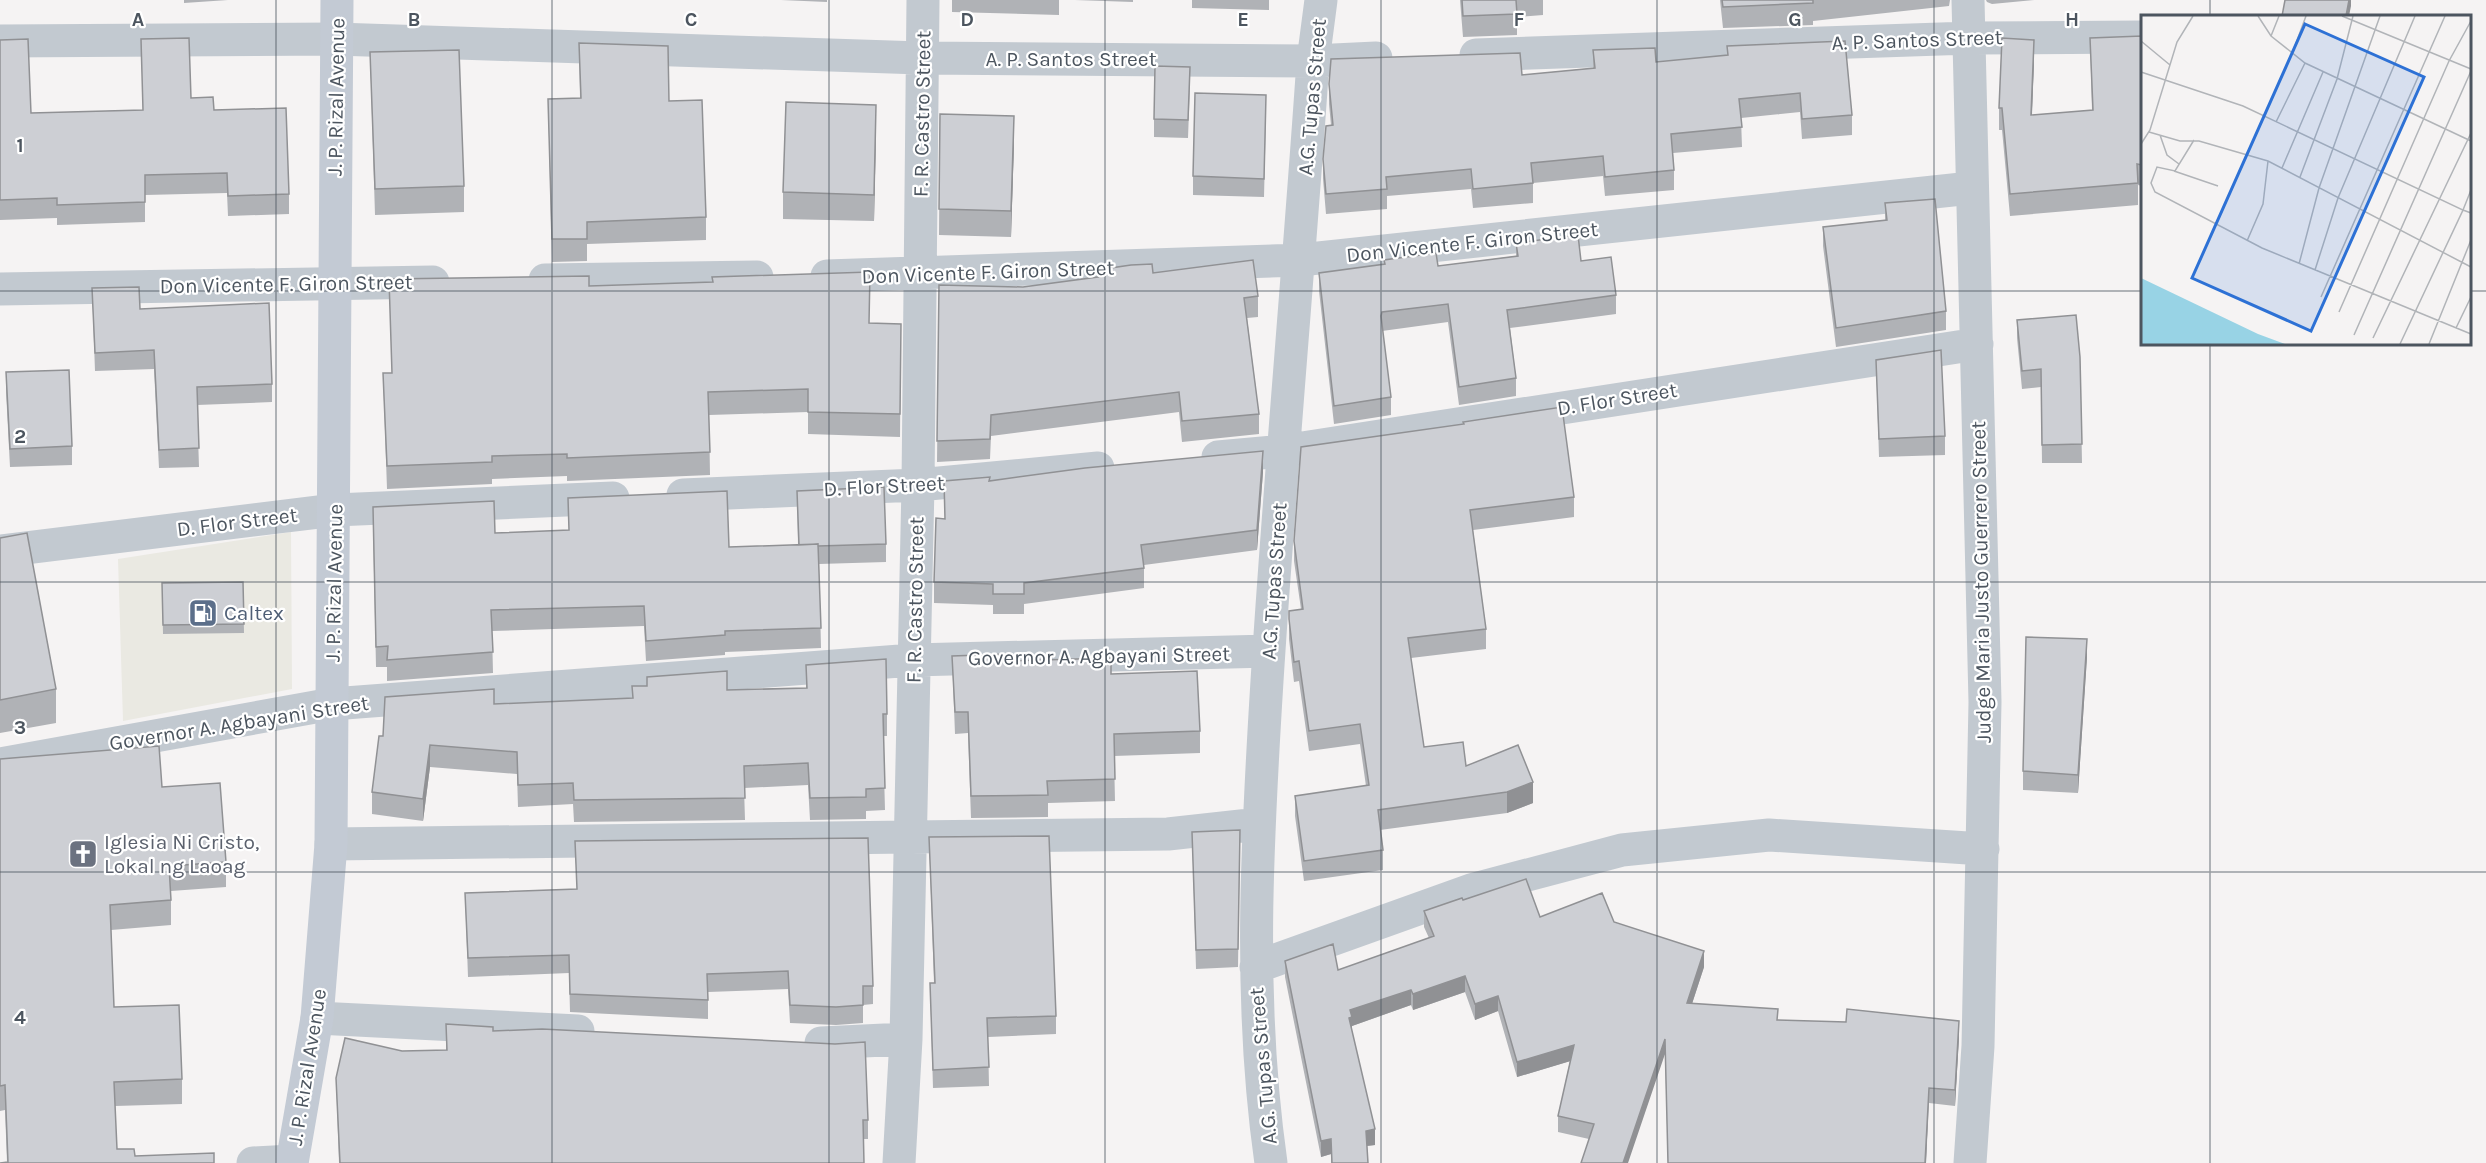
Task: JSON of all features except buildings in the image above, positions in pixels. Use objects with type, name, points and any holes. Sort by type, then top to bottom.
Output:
[{"type":"main road","name":"J. P. Rizal Avenue","points":[[292,1162],[317,1018],[331,844],[337,0]]},
{"type":"street","name":"F. R. Castro Street","points":[[899,1163],[906,1039],[918,485],[923,0]]},
{"type":"street","name":"A.G. Tupas Street","points":[[1271,1163],[1258,1042],[1256,967],[1258,824],[1283,450],[1300,260],[1313,61],[1321,0]]},
{"type":"street","name":"Judge Maria Justo Guerrero Street","points":[[1968,0],[1985,702],[1978,1046],[1970,1163]]},
{"type":"street","name":"A. P. Santos Street","points":[[1445,56],[1970,38],[2141,37]]},
{"type":"street","name":"A. P. Santos Street","points":[[0,41],[336,39],[921,58],[1313,61],[1409,57]]},
{"type":"street","name":"Don Vicente F. Giron Street","points":[[513,281],[920,275],[1300,260],[1971,188]]},
{"type":"street","name":"Don Vicente F. Giron Street","points":[[0,289],[466,281]]},
{"type":"street","name":"D. Flor Street","points":[[1189,459],[1283,450],[1977,344]]},
{"type":"street","name":"D. Flor Street","points":[[0,551],[335,510],[918,485],[1130,465]]},
{"type":"street","name":"Governor A. Agbayani Street","points":[[0,764],[332,704],[913,660],[1269,651]]},
{"type":"street","points":[[331,844],[1168,834],[1258,824]]},
{"type":"street","points":[[1256,967],[1471,890],[1623,850],[1769,835],[1983,849]]},
{"type":"street","points":[[317,1018],[609,1033]]},
{"type":"street","points":[[788,1042],[836,1044],[906,1039]]},
{"type":"street","points":[[252,1163],[292,1162]]},
{"type":"shaded area","points":[[291,532],[292,689],[123,721],[118,559]]},
{"type":"place","name":"Caltex","points":[[203,613]]},
{"type":"place","name":"Iglesia Ni Cristo, Lokal ng Laoag","points":[[83,854]]}]
